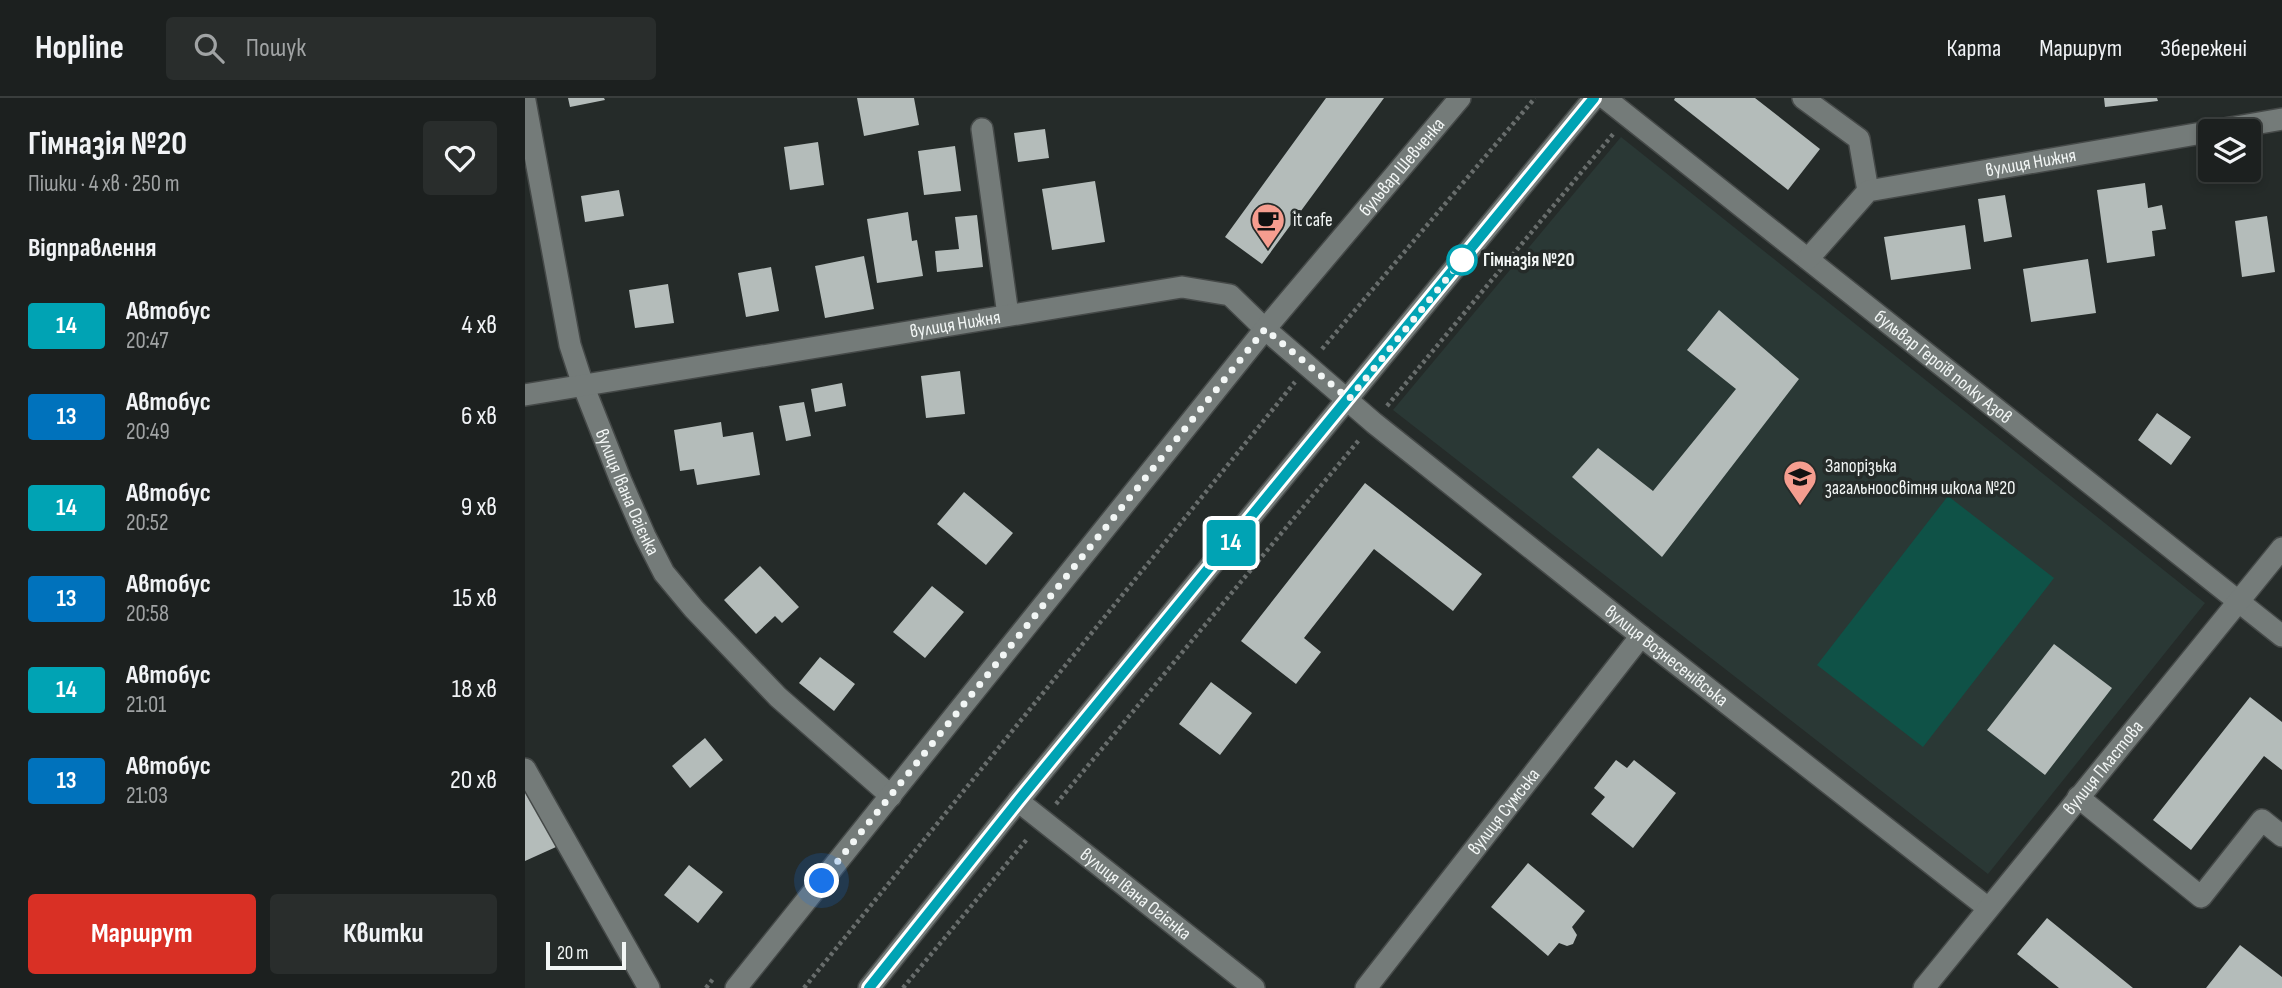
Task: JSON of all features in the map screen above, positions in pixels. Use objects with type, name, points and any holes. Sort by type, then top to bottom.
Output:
[{"type":"street","name":"бульвар Шевченка","points":[[736,988],[1265,329],[1460,98]]},
{"type":"street","points":[[869,988],[1018,801],[1594,98]]},
{"type":"street","name":"бульвар Героїв полку Азов","points":[[1605,98],[2282,636]]},
{"type":"street","points":[[1803,98],[1859,139],[1868,191],[1808,259]]},
{"type":"street","name":"вулиця Івана Огієнка","points":[[525,101],[570,345],[583,385],[631,503],[664,573],[694,609],[778,697],[891,796]]},
{"type":"street","name":"вулиця Нижня","points":[[1868,191],[2282,119]]},
{"type":"street","points":[[982,129],[1008,315]]},
{"type":"street","name":"вулиця Нижня","points":[[525,395],[1182,287],[1230,295],[1265,329],[1349,399]]},
{"type":"street","name":"вулиця Вознесенівська","points":[[1349,399],[1640,636],[1988,908]]},
{"type":"street","name":"вулиця Пластова","points":[[1924,988],[2282,548]]},
{"type":"street","name":"вулиця Сумська","points":[[1366,988],[1640,636]]},
{"type":"street","points":[[525,769],[649,988]]},
{"type":"street","points":[[2078,797],[2201,897],[2262,820],[2282,836]]},
{"type":"street","name":"вулиця Івана Огієнка","points":[[1018,801],[1254,988]]},
{"type":"path","points":[[804,988],[1308,365],[1535,98]]},
{"type":"path","points":[[903,988],[1611,136]]},
{"type":"shaded area","name":"Запорізька загальноосвітня школа №20","points":[[1621,137],[2205,603],[1988,874],[1393,410]]},
{"type":"green space","points":[[1948,496],[2054,578],[1923,747],[1817,665]]},
{"type":"building","points":[[568,98],[604,98],[605,100],[570,107]]},
{"type":"building","points":[[857,98],[914,98],[919,125],[864,136]]},
{"type":"building","points":[[1326,98],[1384,98],[1262,264],[1225,237]]},
{"type":"building","points":[[1755,98],[1820,149],[1788,190],[1674,100]]},
{"type":"building","points":[[2104,98],[2157,98],[2158,101],[2105,107]]},
{"type":"building","points":[[1045,129],[1049,158],[1018,162],[1014,133]]},
{"type":"building","points":[[818,142],[824,185],[790,190],[784,147]]},
{"type":"building","points":[[955,146],[961,191],[924,195],[918,151]]},
{"type":"building","points":[[1095,181],[1105,242],[1052,250],[1042,189]]},
{"type":"building","points":[[2145,183],[2148,208],[2162,205],[2166,229],[2152,231],[2155,256],[2107,263],[2097,190]]},
{"type":"building","points":[[619,190],[624,216],[585,222],[581,196]]},
{"type":"building","points":[[2005,195],[2012,237],[1984,242],[1978,199]]},
{"type":"building","points":[[908,212],[912,241],[917,240],[923,276],[877,283],[867,219]]},
{"type":"building","points":[[977,215],[983,267],[937,272],[935,251],[959,249],[955,217]]},
{"type":"building","points":[[2267,216],[2275,272],[2242,277],[2235,221]]},
{"type":"building","points":[[1965,225],[1971,269],[1891,280],[1884,237]]},
{"type":"building","points":[[864,256],[874,309],[825,318],[815,266]]},
{"type":"building","points":[[2088,259],[2096,313],[2031,322],[2023,269]]},
{"type":"building","points":[[771,267],[779,311],[746,317],[738,273]]},
{"type":"building","points":[[668,284],[674,323],[635,328],[629,290]]},
{"type":"building","points":[[1719,310],[1799,379],[1662,557],[1572,477],[1598,448],[1653,491],[1736,389],[1687,350]]},
{"type":"building","points":[[960,371],[965,414],[926,418],[921,376]]},
{"type":"building","points":[[842,383],[846,406],[815,412],[811,389]]},
{"type":"building","points":[[804,402],[811,436],[786,441],[779,406]]},
{"type":"building","points":[[2157,413],[2191,437],[2171,465],[2138,440]]},
{"type":"building","points":[[721,422],[723,437],[753,432],[760,475],[697,485],[694,469],[680,471],[674,430]]},
{"type":"building","points":[[1365,483],[1482,574],[1453,611],[1374,549],[1304,638],[1321,652],[1296,684],[1241,641]]},
{"type":"building","points":[[964,492],[1013,533],[986,565],[937,524]]},
{"type":"building","points":[[760,566],[799,607],[782,623],[775,616],[756,634],[724,600]]},
{"type":"building","points":[[932,586],[964,612],[925,658],[893,632]]},
{"type":"building","points":[[2054,644],[2112,688],[2045,775],[1987,730]]},
{"type":"building","points":[[820,657],[855,684],[834,711],[799,683]]},
{"type":"building","points":[[1211,682],[1252,713],[1220,755],[1179,724]]},
{"type":"building","points":[[2250,697],[2282,722],[2282,770],[2264,756],[2191,850],[2153,820]]},
{"type":"building","points":[[705,738],[723,760],[690,788],[672,766]]},
{"type":"building","points":[[1616,760],[1627,768],[1634,760],[1676,793],[1633,848],[1591,814],[1605,797],[1594,788]]},
{"type":"building","points":[[525,781],[556,847],[525,861]]},
{"type":"building","points":[[1528,863],[1585,911],[1572,927],[1577,935],[1573,944],[1567,946],[1559,943],[1548,956],[1491,907]]},
{"type":"building","points":[[689,865],[723,892],[698,923],[664,895]]},
{"type":"building","points":[[2047,918],[2133,988],[2059,988],[2017,954]]},
{"type":"building","points":[[2240,945],[2282,977],[2282,988],[2206,988]]},
{"type":"bus line","name":"14","points":[[869,988],[1018,801],[1594,98]]},
{"type":"place","name":"it cafe","points":[[1268,250]]},
{"type":"place","name":"Гімназія №20","points":[[1462,260]]},
{"type":"place","name":"Запорізька загальноосвітня школа №20","points":[[1800,507]]},
{"type":"route","points":[[822,881],[1265,329],[1349,399],[1470,250],[1462,260]]}]
